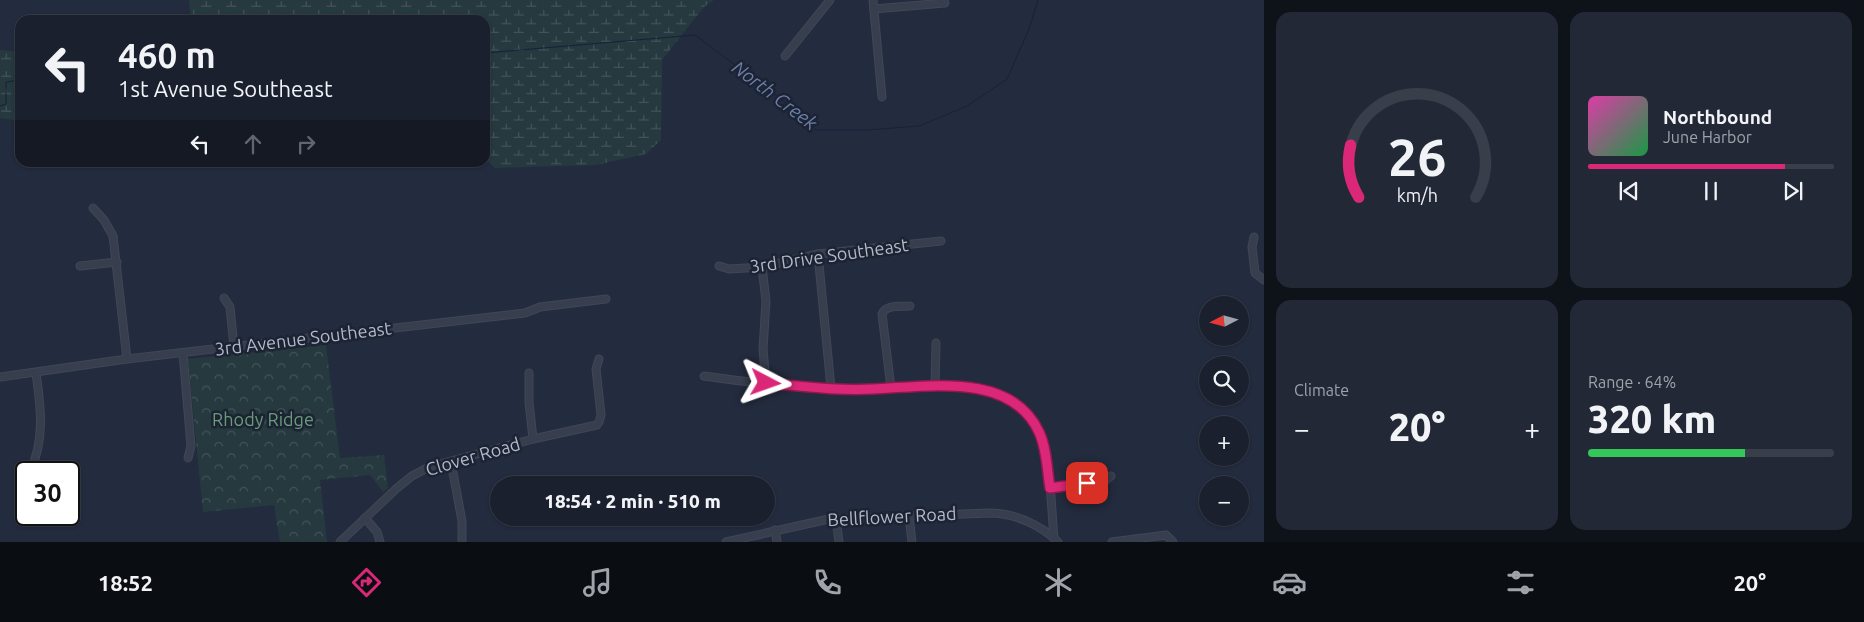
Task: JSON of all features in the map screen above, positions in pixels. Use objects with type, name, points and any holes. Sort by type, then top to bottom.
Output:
[{"type":"street","points":[[785,56],[830,0]]},
{"type":"street","points":[[873,0],[882,97]]},
{"type":"street","points":[[874,9],[945,3]]},
{"type":"street","points":[[93,208],[104,220],[113,236],[127,359]]},
{"type":"street","points":[[1254,237],[1252,247],[1255,273],[1264,280]]},
{"type":"street","name":"3rd Drive Southeast","points":[[719,266],[728,270],[762,267],[818,254],[941,241]]},
{"type":"street","points":[[818,254],[831,388]]},
{"type":"street","points":[[80,266],[117,262]]},
{"type":"street","points":[[762,267],[766,301],[763,349],[766,383]]},
{"type":"street","points":[[224,298],[230,307],[234,347]]},
{"type":"street","name":"3rd Avenue Southeast","points":[[0,377],[127,359],[525,313],[540,307],[606,299]]},
{"type":"street","points":[[891,388],[882,314],[887,307],[910,306]]},
{"type":"street","points":[[935,386],[936,343]]},
{"type":"street","points":[[183,353],[191,446],[188,458]]},
{"type":"street","name":"Clover Road","points":[[340,542],[412,476],[429,467],[533,439],[593,426],[600,422],[602,415],[596,369],[599,359]]},
{"type":"street","points":[[35,461],[42,427],[36,373]]},
{"type":"street","points":[[529,373],[529,402],[533,439]]},
{"type":"street","points":[[704,376],[831,388],[971,387],[994,392],[1007,398],[1024,411],[1034,423],[1042,439],[1056,540]]},
{"type":"street","points":[[451,462],[462,521],[462,542]]},
{"type":"street","points":[[1050,488],[1106,480],[1111,476]]},
{"type":"street","name":"Bellflower Road","points":[[726,542],[836,518],[990,513],[1006,514],[1031,524],[1056,540]]},
{"type":"street","points":[[909,516],[912,542]]},
{"type":"street","points":[[365,518],[377,532],[380,542]]},
{"type":"street","points":[[836,518],[839,542]]},
{"type":"street","points":[[775,530],[777,542]]},
{"type":"street","points":[[1112,542],[1166,534],[1173,542]]},
{"type":"green space","points":[[189,0],[714,0],[704,7],[662,60],[661,140],[646,154],[595,165],[495,168],[490,163],[490,15],[190,15]]},
{"type":"green space","points":[[0,50],[15,52],[15,120],[0,118]]},
{"type":"green space","name":"Rhody Ridge","points":[[326,345],[340,458],[384,455],[388,488],[383,492],[370,475],[320,480],[327,542],[280,542],[274,505],[203,512],[188,359]]},
{"type":"waterway","name":"North Creek","points":[[490,53],[695,35],[782,100],[816,130],[867,130],[919,126],[967,106],[1007,79],[1029,29],[1038,0]]},
{"type":"waterway","name":"North Creek","points":[[0,106],[6,104],[6,82],[15,81]]},
{"type":"route","points":[[766,383],[870,390],[953,386],[971,387],[994,392],[1015,404],[1034,423],[1042,439],[1050,488],[1087,483]]}]
